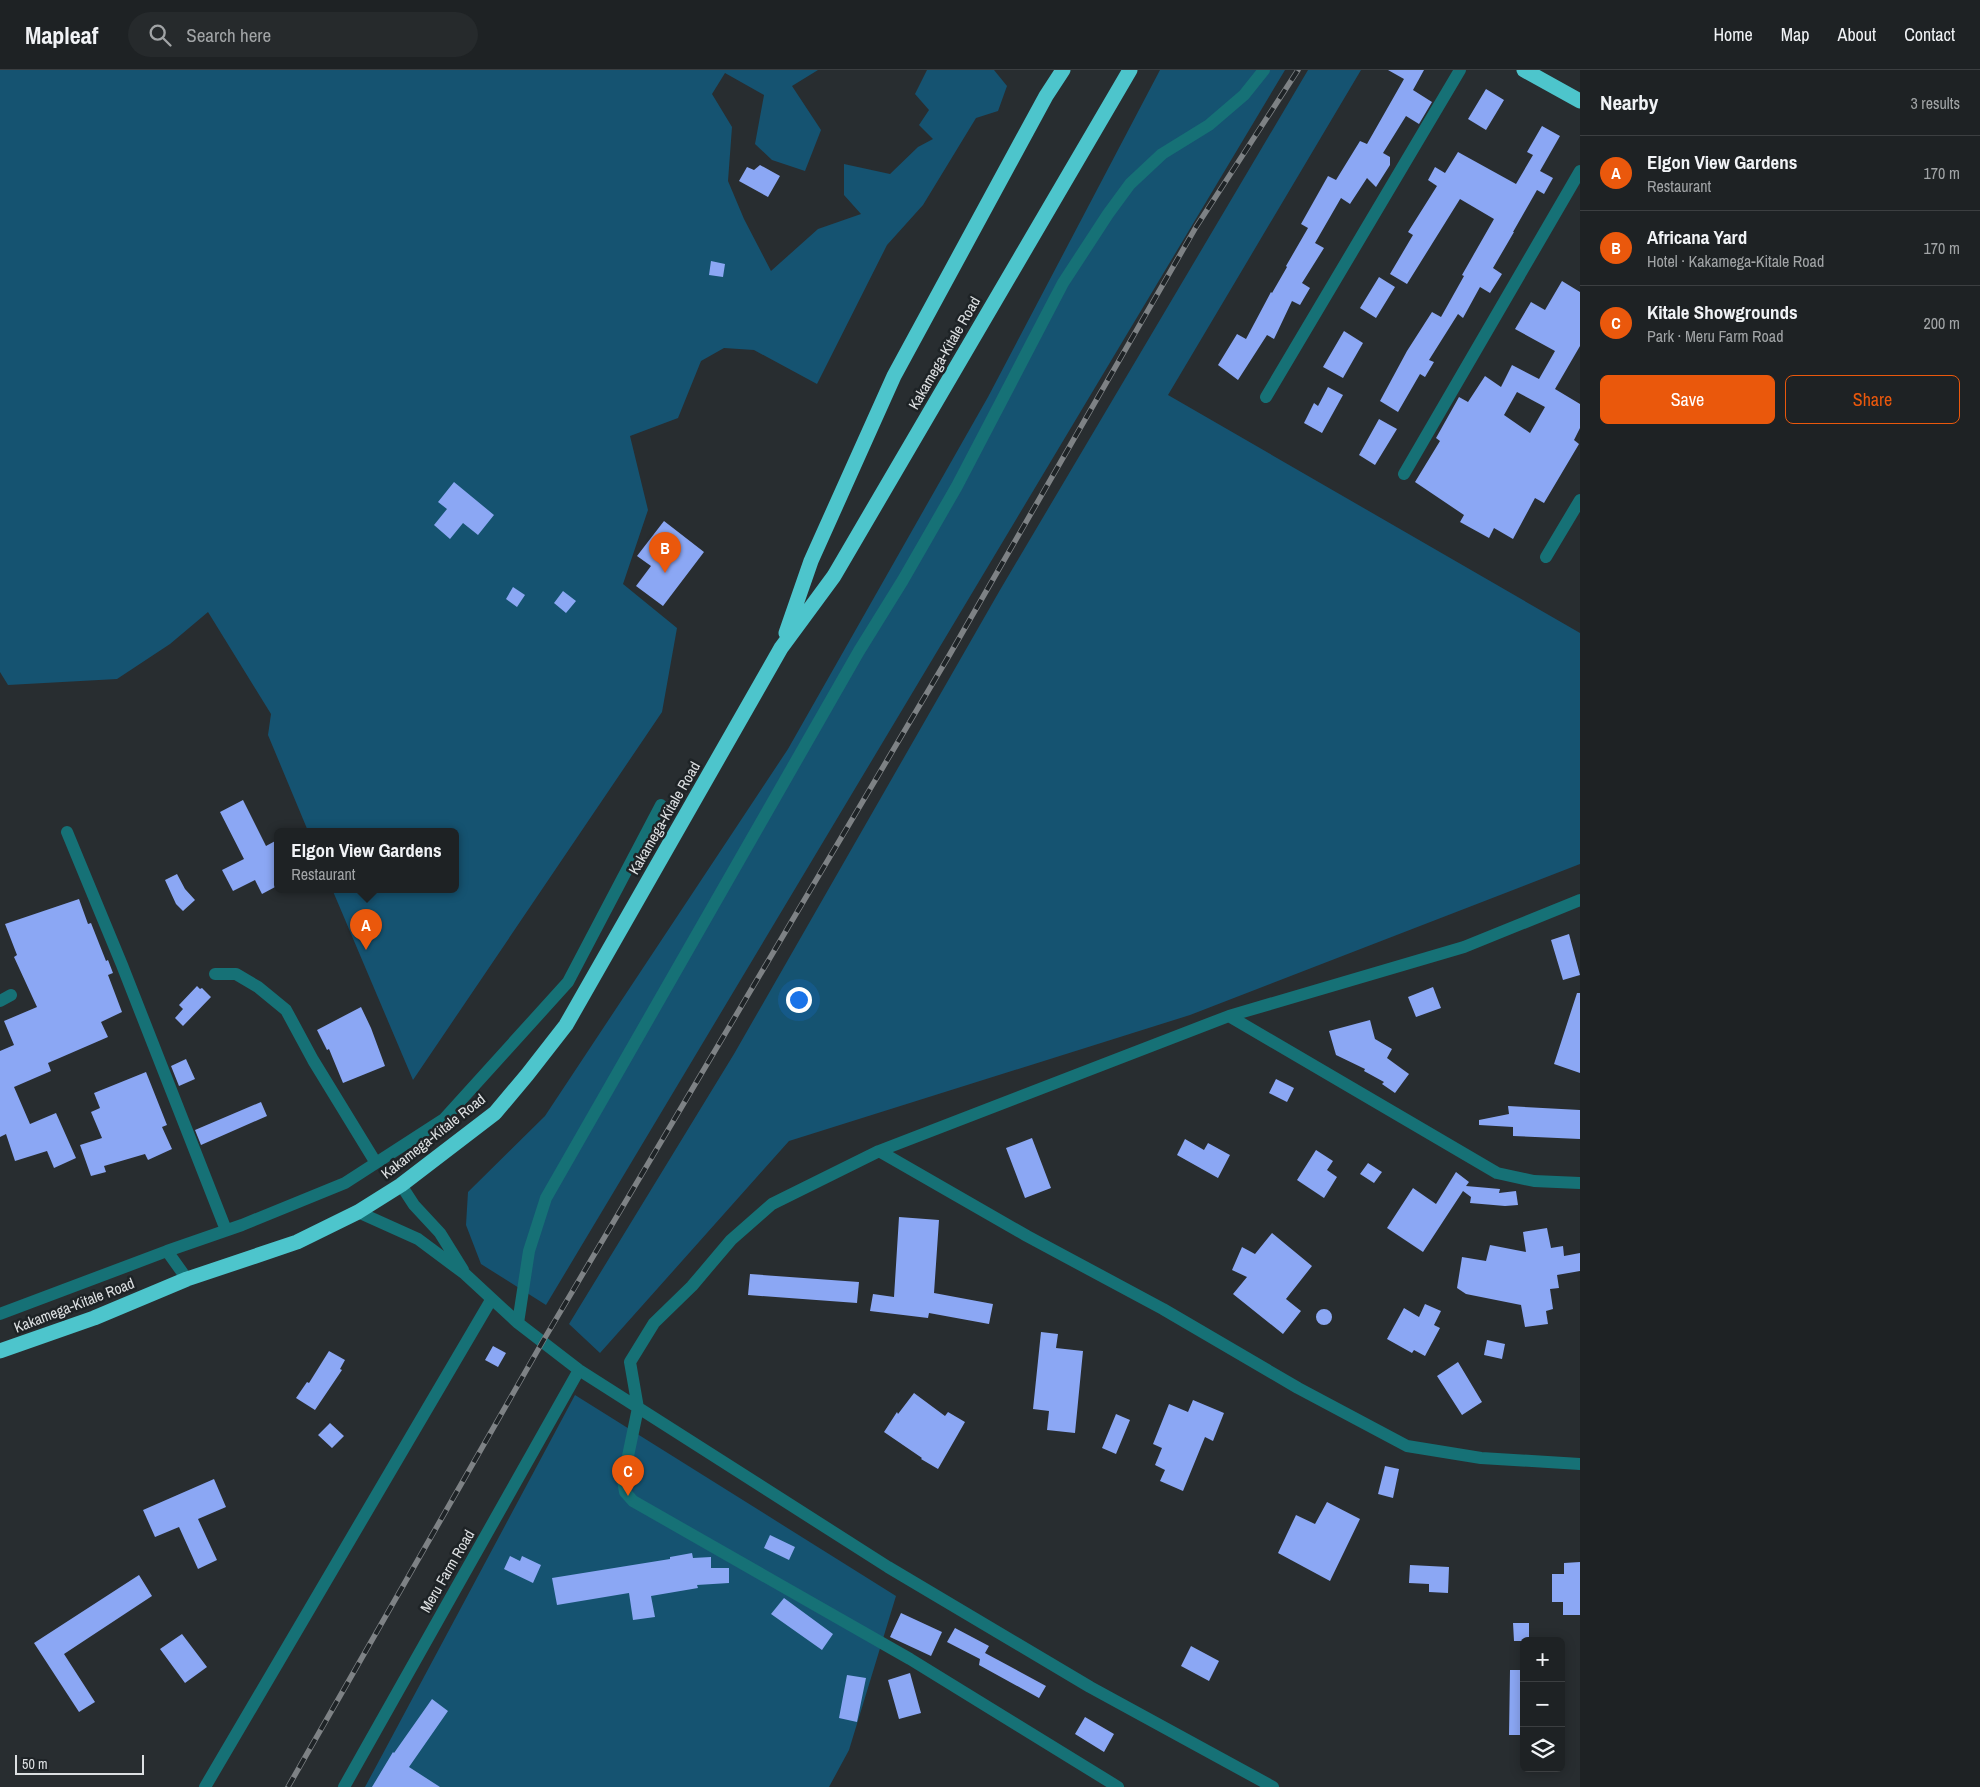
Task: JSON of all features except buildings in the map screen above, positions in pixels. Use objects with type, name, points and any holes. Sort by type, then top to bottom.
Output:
[{"type":"highway","name":"Kakamega-Kitale Road","points":[[781,648],[811,561],[894,376],[1046,96],[1063,70]]},
{"type":"highway","name":"Kakamega-Kitale Road","points":[[0,1351],[94,1318],[187,1279],[297,1242],[358,1212],[401,1185],[495,1113],[566,1025],[781,648],[834,576],[1130,70]]},
{"type":"highway","points":[[1524,70],[1580,101]]},
{"type":"street","points":[[518,1323],[529,1252],[546,1198],[859,651],[903,580],[957,486],[1063,283],[1130,184],[1162,154],[1209,125],[1238,101],[1264,70]]},
{"type":"street","points":[[1266,397],[1460,70]]},
{"type":"street","points":[[1404,474],[1580,171]]},
{"type":"street","points":[[1546,557],[1580,500]]},
{"type":"street","points":[[0,1314],[346,1183],[444,1119],[568,982],[661,806]]},
{"type":"street","points":[[67,832],[122,965],[226,1230]]},
{"type":"street","points":[[1118,1787],[910,1659],[633,1501],[625,1492],[623,1480],[638,1408],[630,1362],[654,1323],[692,1286],[731,1240],[772,1204],[879,1150],[1229,1016],[1464,947],[1580,900]]},
{"type":"street","points":[[215,974],[236,974],[258,987],[286,1010],[313,1060],[376,1163]]},
{"type":"street","points":[[1229,1016],[1497,1173],[1534,1181],[1580,1183]]},
{"type":"street","points":[[879,1150],[1027,1236],[1162,1309],[1298,1388],[1407,1446],[1480,1458],[1580,1464]]},
{"type":"street","points":[[401,1185],[414,1205],[426,1216],[447,1242],[465,1274]]},
{"type":"street","points":[[358,1212],[418,1239],[465,1274],[518,1323],[579,1370],[888,1566],[1090,1687],[1273,1787]]},
{"type":"street","points":[[167,1251],[187,1279]]},
{"type":"street","points":[[205,1787],[491,1300]]},
{"type":"street","name":"Meru Farm Road","points":[[344,1787],[579,1370]]},
{"type":"shaded area","points":[[0,70],[818,70],[792,86],[821,130],[805,171],[772,160],[755,144],[764,95],[725,73],[712,94],[732,127],[728,181],[744,219],[771,271],[818,229],[861,214],[844,195],[844,164],[890,174],[918,147],[933,139],[919,125],[929,110],[915,94],[927,70],[994,70],[1007,86],[998,111],[976,118],[923,205],[887,245],[817,384],[754,350],[724,348],[701,361],[678,418],[630,436],[648,510],[623,584],[677,628],[662,712],[413,1080],[334,893],[459,893],[459,828],[307,828],[268,735],[271,714],[208,612],[170,644],[117,679],[8,685],[0,672]]},
{"type":"shaded area","points":[[1160,70],[1285,70],[546,1305],[481,1264],[466,1225],[468,1192],[545,1116],[788,749],[988,397]]},
{"type":"shaded area","points":[[1308,70],[1361,70],[1168,395],[1580,633],[1580,864],[1190,1015],[789,1141],[600,1353],[569,1324],[734,1054],[1000,590]]},
{"type":"shaded area","points":[[575,1395],[896,1596],[849,1750],[829,1787],[365,1787]]},
{"type":"railway","points":[[288,1787],[543,1341],[950,654],[1196,227],[1298,70]]},
{"type":"place","name":"Africana Yard","points":[[665,573]]},
{"type":"place","name":"Elgon View Gardens","points":[[366,950]]},
{"type":"place","name":"Kitale Showgrounds","points":[[628,1496]]}]
